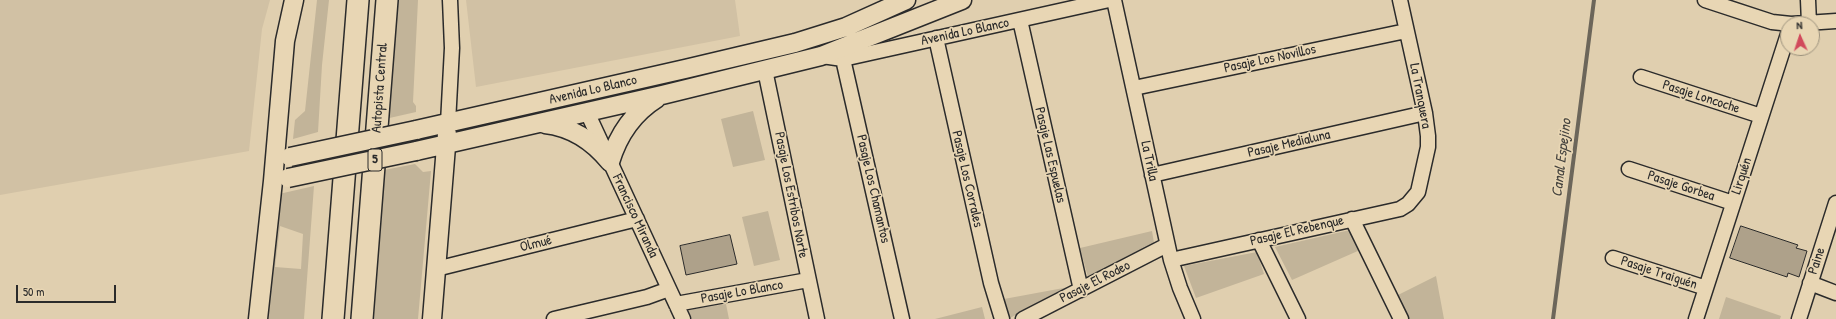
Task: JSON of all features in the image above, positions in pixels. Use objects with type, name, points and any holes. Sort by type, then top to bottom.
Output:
[{"type":"highway","name":"Autopista Central","points":[[333,319],[358,0]]},
{"type":"highway","name":"Autopista Central","points":[[362,319],[387,0]]},
{"type":"main road","points":[[258,319],[281,179],[285,41],[294,0]]},
{"type":"main road","name":"Avenida Lo Blanco","points":[[282,159],[448,123],[795,43],[846,27],[906,0]]},
{"type":"main road","name":"Avenida Lo Blanco","points":[[281,179],[446,145],[662,95],[821,56],[962,0]]},
{"type":"main road","points":[[538,124],[565,128],[578,134],[596,146],[610,162],[618,140],[632,120],[651,102],[662,95]]},
{"type":"main road","points":[[567,96],[580,103],[587,112]]},
{"type":"main road","points":[[432,319],[448,123]]},
{"type":"street","points":[[448,123],[452,48],[450,0]]},
{"type":"street","name":"Avenida Lo Blanco","points":[[821,56],[843,58],[1109,0]]},
{"type":"street","name":"La Trilla","points":[[1114,0],[1167,245],[1180,288],[1193,319]]},
{"type":"street","name":"La Tranquera","points":[[1400,0],[1425,113],[1428,136],[1428,147],[1418,192]]},
{"type":"street","points":[[1808,0],[1809,16]]},
{"type":"street","points":[[1711,1],[1761,19],[1780,22]]},
{"type":"street","name":"Pasaje Las Espuelas","points":[[1020,20],[1081,290]]},
{"type":"street","points":[[1820,22],[1836,21]]},
{"type":"street","name":"Pasaje Los Novillos","points":[[1134,88],[1406,31]]},
{"type":"street","name":"Pasaje Los Corrales","points":[[936,38],[990,283],[1002,319]]},
{"type":"street","name":"Lirquén","points":[[1696,319],[1781,56]]},
{"type":"street","name":"Pasaje Los Chamantos","points":[[843,58],[902,319]]},
{"type":"street","name":"Pasaje Los Estribos Norte","points":[[765,70],[817,319]]},
{"type":"street","name":"Pasaje Loncoche","points":[[1641,77],[1761,116]]},
{"type":"street","name":"Francisco Miranda","points":[[587,112],[683,319]]},
{"type":"street","name":"Pasaje Medialuna","points":[[1152,175],[1425,113]]},
{"type":"street","name":"Pasaje Gorbea","points":[[1629,169],[1733,203]]},
{"type":"street","name":"Pasaje El Rebenque","points":[[1171,260],[1400,209],[1408,204],[1418,192]]},
{"type":"street","name":"Paine","points":[[1799,319],[1836,203]]},
{"type":"street","name":"Olmué","points":[[436,269],[637,219]]},
{"type":"street","points":[[1352,219],[1401,319]]},
{"type":"street","points":[[1259,240],[1298,319]]},
{"type":"street","name":"Pasaje El Rodeo","points":[[1023,319],[1167,245]]},
{"type":"street","name":"Pasaje Traiguén","points":[[1613,258],[1706,288]]},
{"type":"street","name":"Pasaje Lo Blanco","points":[[676,304],[808,280]]},
{"type":"street","points":[[1810,283],[1836,293]]},
{"type":"street","points":[[554,319],[594,314],[669,290]]},
{"type":"shaded area","points":[[0,0],[270,0],[262,29],[249,151],[0,195]]},
{"type":"shaded area","points":[[317,0],[329,0],[322,65],[318,132],[293,139],[295,120],[305,111]]},
{"type":"shaded area","points":[[394,0],[418,0],[413,102],[416,106],[416,112],[385,119]]},
{"type":"shaded area","points":[[466,0],[735,0],[740,36],[476,87]]},
{"type":"shaded area","points":[[753,111],[765,160],[733,167],[721,119]]},
{"type":"shaded area","points":[[415,164],[423,172],[431,171],[418,319],[369,319],[379,171]]},
{"type":"shaded area","points":[[314,186],[304,319],[264,319],[279,194]],"holes":[[[280,226],[303,234],[301,269],[275,267]]]},
{"type":"shaded area","points":[[768,211],[780,260],[754,266],[742,217]]},
{"type":"shaded area","points":[[1350,230],[1360,250],[1292,280],[1275,247]]},
{"type":"shaded area","points":[[1152,231],[1155,249],[1089,281],[1080,248]]},
{"type":"shaded area","points":[[1257,252],[1264,274],[1196,298],[1184,266]]},
{"type":"shaded area","points":[[1436,276],[1444,319],[1409,319],[1398,295]]},
{"type":"shaded area","points":[[1069,287],[1010,318],[1004,299]]},
{"type":"shaded area","points":[[1726,297],[1781,316],[1780,319],[1719,319]]},
{"type":"shaded area","points":[[726,304],[729,319],[692,319],[688,310]]},
{"type":"shaded area","points":[[982,307],[985,319],[935,319]]},
{"type":"building","points":[[1741,226],[1798,245],[1796,248],[1807,251],[1799,277],[1788,273],[1787,277],[1730,258]]},
{"type":"building","points":[[730,235],[737,264],[686,275],[680,246]]},
{"type":"waterway","name":"Canal Espejino","points":[[1553,319],[1594,0]]}]
